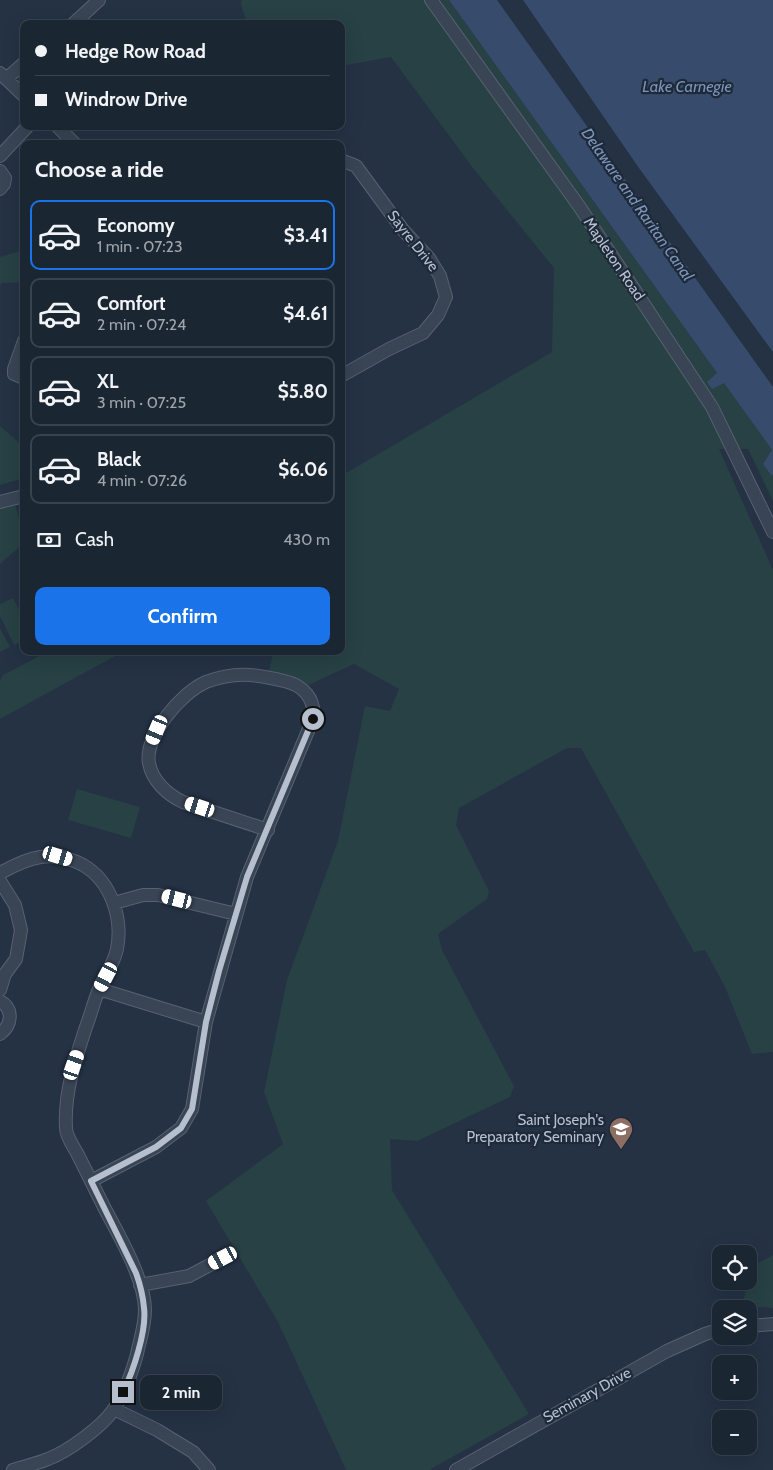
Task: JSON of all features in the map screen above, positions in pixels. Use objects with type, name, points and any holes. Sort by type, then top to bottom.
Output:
[{"type":"street","points":[[77,20],[99,0]]},
{"type":"street","name":"Mapleton Road","points":[[431,0],[579,206],[712,407],[773,532]]},
{"type":"street","points":[[20,65],[3,76],[20,92]]},
{"type":"street","points":[[0,156],[24,130]]},
{"type":"street","points":[[61,130],[72,140]]},
{"type":"street","name":"Sayre Drive","points":[[345,162],[356,166],[403,230],[429,258],[440,276],[446,297],[438,315],[422,333],[345,374]]},
{"type":"street","points":[[0,171],[5,178],[4,184],[0,189]]},
{"type":"street","points":[[17,373],[20,359]]},
{"type":"street","points":[[0,502],[20,497]]},
{"type":"street","points":[[91,1181],[156,1147],[181,1128],[192,1109],[206,1022],[247,877],[268,830],[313,719],[313,703],[308,695],[295,683],[257,675],[235,674],[203,683],[177,702],[157,730],[151,744],[148,762],[154,777],[170,796],[268,830]]},
{"type":"street","points":[[0,873],[20,862],[40,857],[58,856],[74,860],[88,868],[102,883],[114,903],[118,923],[117,948],[112,965],[99,989],[74,1065],[66,1101],[66,1131],[123,1244],[140,1285],[145,1310],[141,1340],[132,1374],[114,1409],[87,1435],[67,1450],[49,1459],[13,1470]]},
{"type":"street","points":[[0,881],[15,905],[21,930],[16,959],[5,974],[0,990]]},
{"type":"street","points":[[114,903],[158,894],[236,914]]},
{"type":"street","points":[[99,989],[206,1022]]},
{"type":"street","points":[[0,1001],[7,1007],[10,1019],[5,1030],[0,1034]]},
{"type":"street","points":[[140,1285],[189,1276],[223,1258]]},
{"type":"street","points":[[757,1325],[773,1324]]},
{"type":"street","name":"Seminary Drive","points":[[456,1470],[666,1351],[712,1332]]},
{"type":"street","points":[[114,1409],[157,1430],[193,1452],[209,1470]]},
{"type":"green space","points":[[242,0],[449,0],[717,373],[707,382],[724,382],[772,450],[773,501],[748,449],[719,449],[773,570],[773,1052],[752,1054],[725,987],[705,950],[694,952],[581,748],[567,748],[459,808],[456,825],[489,891],[487,899],[438,934],[442,950],[514,1086],[510,1097],[417,1141],[390,1139],[392,1190],[529,1414],[429,1470],[346,1470],[278,1322],[206,1201],[283,1144],[264,1092],[287,980],[338,841],[365,706],[390,711],[399,689],[354,664],[300,689],[267,677],[273,655],[345,655],[345,474],[552,352],[554,268],[473,168],[391,57],[345,65],[345,20],[246,20],[241,4]]},
{"type":"green space","points":[[20,251],[20,282],[2,283],[0,285],[0,257]]},
{"type":"green space","points":[[0,426],[20,444],[20,479],[0,485]]},
{"type":"green space","points":[[15,504],[20,522],[20,546],[0,564],[0,507]]},
{"type":"green space","points":[[13,598],[20,612],[20,642],[14,645],[0,616],[0,604]]},
{"type":"green space","points":[[0,628],[10,647],[0,652]]},
{"type":"green space","points":[[41,655],[117,655],[0,719],[0,681],[3,675]]},
{"type":"green space","points":[[77,789],[140,807],[131,838],[68,820]]},
{"type":"green space","points":[[773,1255],[773,1308],[757,1307],[757,1300],[744,1300],[746,1290],[757,1290],[757,1263]]},
{"type":"water","name":"Delaware and Raritan Canal","points":[[449,0],[497,0],[773,387],[773,475],[763,464],[772,450],[724,383],[712,389],[707,382],[717,373]]},
{"type":"water","name":"Lake Carnegie","points":[[523,0],[773,0],[773,352],[639,168]]},
{"type":"place","name":"Saint Joseph's Preparatory Seminary","points":[[621,1150]]},
{"type":"route","points":[[123,1392],[132,1374],[141,1340],[145,1310],[136,1273],[91,1181],[156,1147],[181,1128],[192,1109],[206,1022],[247,877],[313,719]]}]
